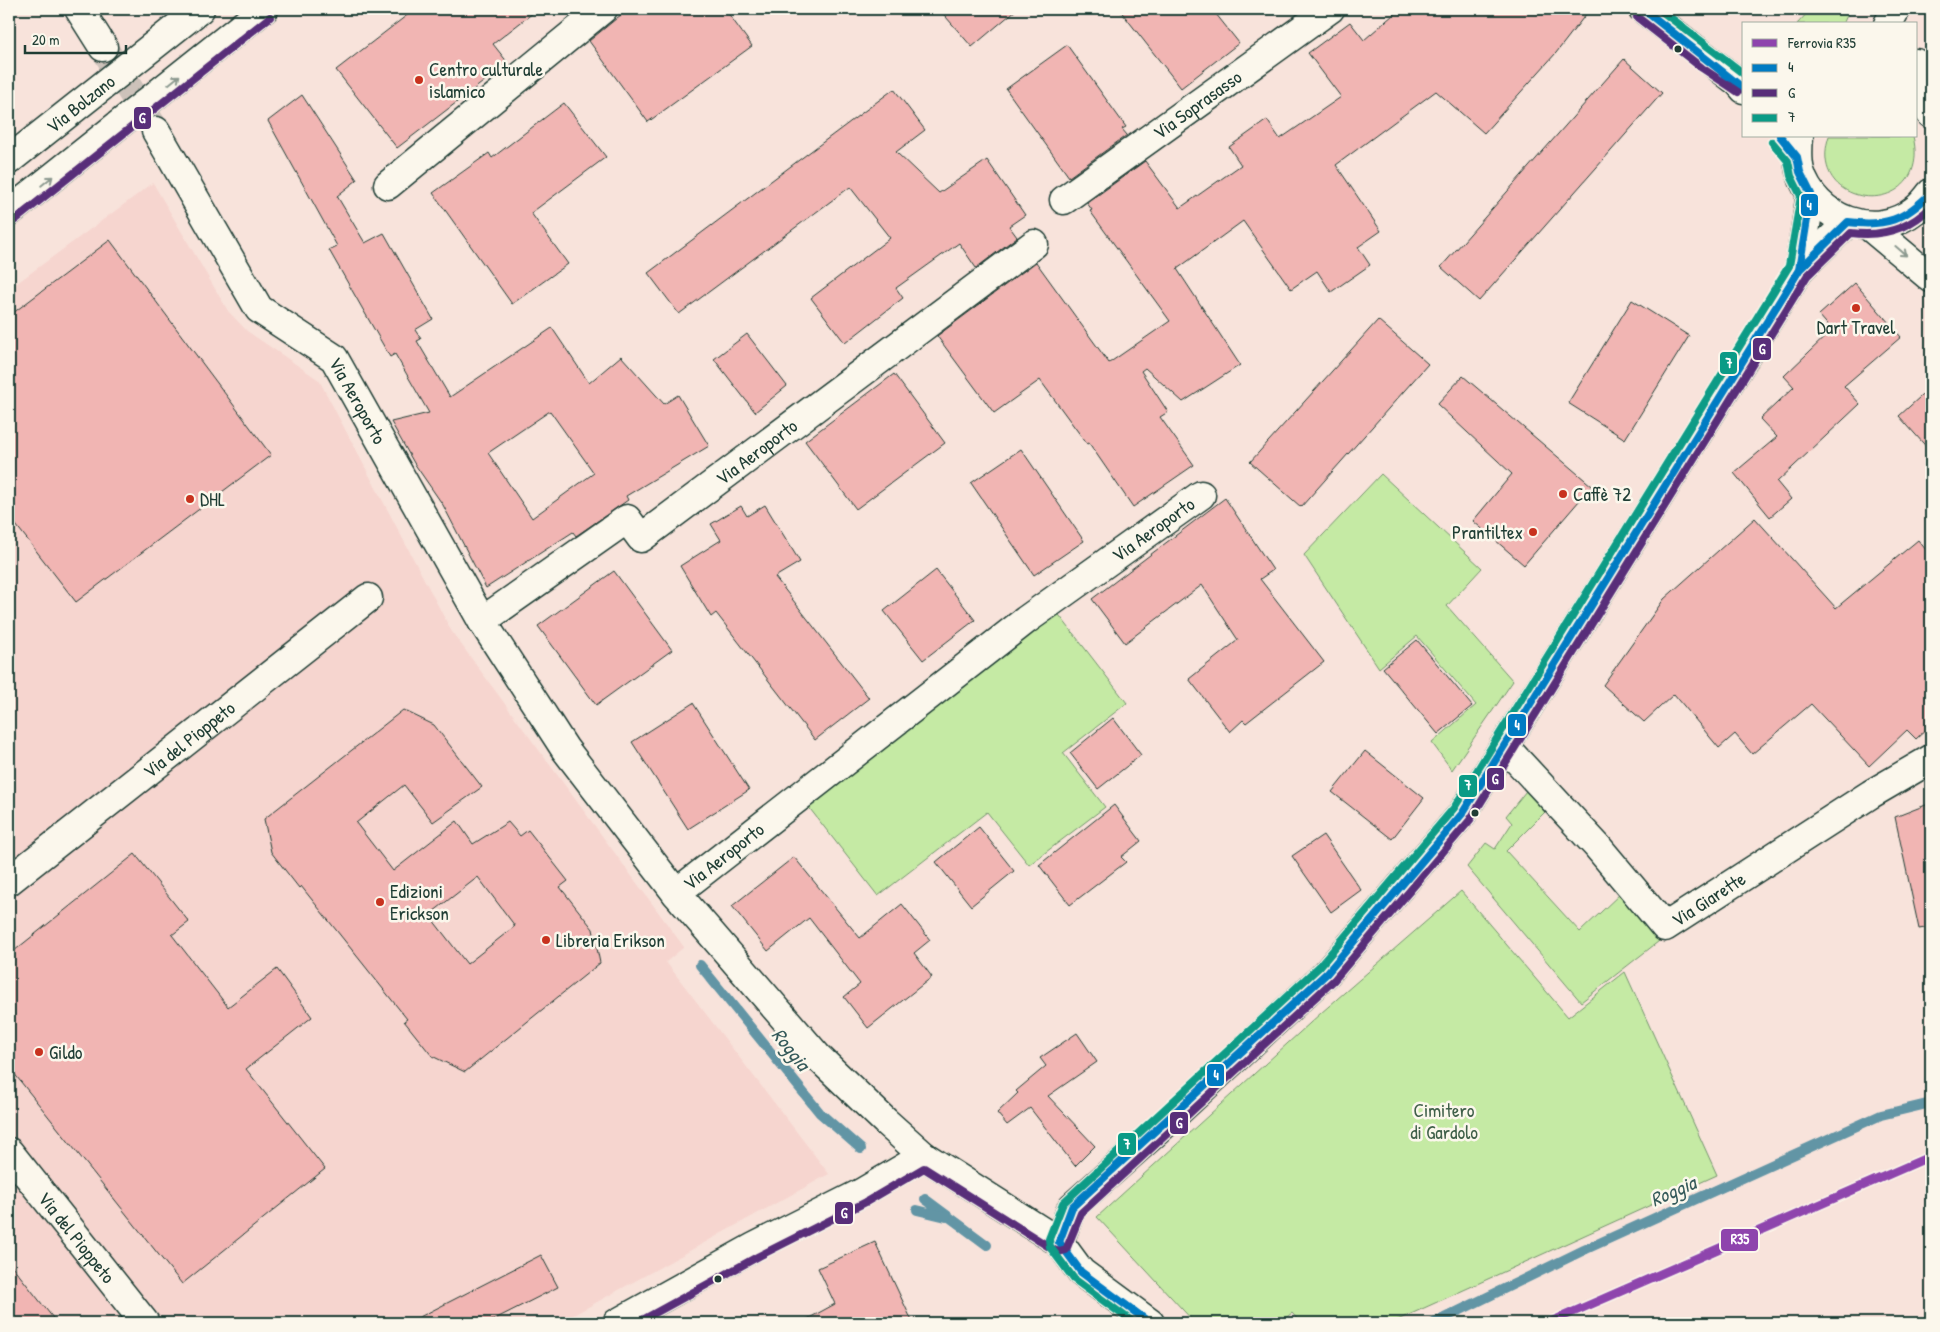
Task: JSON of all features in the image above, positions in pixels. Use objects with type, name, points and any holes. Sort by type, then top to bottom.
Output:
[{"type":"street","points":[[79,9],[103,47]]},
{"type":"street","name":"Via Bolzano","points":[[9,160],[200,9]]},
{"type":"street","points":[[9,212],[264,9]]},
{"type":"street","points":[[388,185],[603,9]]},
{"type":"street","name":"Via Soprasasso","points":[[1064,200],[1330,9]]},
{"type":"street","points":[[1643,9],[1742,86]]},
{"type":"street","points":[[1889,22],[1896,9]]},
{"type":"street","points":[[1906,9],[1909,22]]},
{"type":"street","points":[[1918,74],[1924,105]]},
{"type":"street","name":"Via Aeroporto","points":[[156,131],[259,309],[334,358],[482,621],[565,749],[676,893],[817,1056],[924,1156],[1059,1242],[1081,1272],[1150,1323]]},
{"type":"street","points":[[1783,138],[1798,147],[1800,172],[1811,194],[1827,210],[1858,224],[1931,278]]},
{"type":"street","points":[[1059,1242],[1072,1207],[1327,973],[1462,814],[1799,270],[1858,224],[1893,222],[1915,210],[1931,193]]},
{"type":"street","points":[[1799,270],[1811,194]]},
{"type":"street","name":"Via Aeroporto","points":[[482,621],[626,519],[641,538],[1034,244]]},
{"type":"street","name":"Via Aeroporto","points":[[676,893],[1026,620],[1201,494]]},
{"type":"street","name":"Via del Pioppeto","points":[[9,881],[368,598]]},
{"type":"street","name":"Via Giarette","points":[[1504,746],[1597,846],[1665,927],[1871,794],[1931,759]]},
{"type":"street","name":"Via del Pioppeto","points":[[9,1152],[145,1323]]},
{"type":"street","points":[[617,1323],[754,1247],[861,1192],[924,1156]]},
{"type":"shaded area","points":[[153,183],[228,311],[247,331],[319,380],[452,632],[684,947],[666,962],[829,1174],[559,1323],[9,1323],[9,289]]},
{"type":"green space","points":[[1811,9],[1850,9],[1844,22],[1799,22]]},
{"type":"green space","points":[[1829,138],[1913,138],[1914,164],[1905,183],[1889,194],[1869,197],[1850,192],[1834,180],[1826,162]]},
{"type":"green space","points":[[1381,474],[1482,568],[1447,606],[1513,681],[1452,770],[1432,743],[1476,705],[1417,636],[1379,668],[1304,555]]},
{"type":"green space","points":[[1056,611],[1127,703],[1063,753],[1105,807],[1029,865],[987,812],[878,896],[807,805]]},
{"type":"green space","points":[[1526,791],[1546,811],[1506,851],[1580,932],[1622,892],[1663,938],[1581,1002],[1467,867],[1486,843],[1495,849],[1512,823],[1506,816]]},
{"type":"green space","name":"Cimitero di Gardolo","points":[[1461,891],[1568,1017],[1625,972],[1717,1175],[1391,1323],[1301,1323],[1292,1313],[1279,1323],[1195,1323],[1097,1217],[1321,1013]]},
{"type":"building","points":[[415,9],[538,9],[493,44],[508,63],[397,148],[336,70]]},
{"type":"building","points":[[628,9],[725,9],[752,46],[648,122],[589,41]]},
{"type":"building","points":[[939,9],[1017,9],[972,47]]},
{"type":"building","points":[[1119,9],[1212,9],[1239,43],[1181,88]]},
{"type":"building","points":[[1400,9],[1590,9],[1556,53],[1484,133],[1436,91],[1336,165],[1381,231],[1358,247],[1370,265],[1331,292],[1317,271],[1291,289],[1243,221],[1177,269],[1240,365],[1183,402],[1145,368],[1141,371],[1168,412],[1160,417],[1194,465],[1133,507],[1089,443],[1087,444],[1040,380],[994,413],[937,336],[1036,262],[1109,363],[1170,321],[1090,211],[1092,210],[1087,203],[1145,161],[1180,208],[1241,165],[1229,147],[1267,120],[1280,139],[1341,97],[1308,53],[1350,22],[1364,40]]},
{"type":"building","points":[[1067,45],[1126,127],[1122,129],[1127,135],[1069,177],[1006,89]]},
{"type":"building","points":[[1624,59],[1662,93],[1479,301],[1441,267]]},
{"type":"building","points":[[894,89],[925,130],[896,152],[939,193],[987,160],[1025,215],[1009,226],[1017,237],[976,268],[959,243],[896,288],[903,298],[845,343],[811,298],[890,238],[850,187],[679,314],[648,273]]},
{"type":"building","points":[[302,95],[357,180],[337,196],[365,243],[384,233],[433,319],[415,330],[421,339],[417,341],[450,397],[552,328],[589,383],[621,356],[664,404],[678,395],[709,446],[626,496],[628,500],[576,536],[573,532],[486,588],[443,505],[414,463],[391,422],[429,413],[395,354],[390,357],[329,250],[337,246],[268,121]],"holes":[[[550,411],[594,473],[532,518],[488,453]]]},
{"type":"building","points":[[564,103],[606,157],[531,213],[568,264],[512,304],[433,193],[489,153],[492,158]]},
{"type":"building","points":[[110,240],[271,455],[76,602],[9,516],[9,316]]},
{"type":"building","points":[[1855,283],[1901,337],[1844,386],[1860,404],[1777,482],[1791,499],[1770,517],[1734,473],[1777,437],[1760,419],[1794,387],[1784,376],[1832,330],[1819,315]]},
{"type":"building","points":[[1632,300],[1689,336],[1625,439],[1568,403]]},
{"type":"building","points":[[1378,320],[1428,364],[1301,507],[1250,462]]},
{"type":"building","points":[[747,334],[787,386],[755,412],[714,359]]},
{"type":"building","points":[[894,374],[945,443],[856,509],[805,441]]},
{"type":"building","points":[[1463,376],[1592,486],[1524,565],[1473,521],[1512,474],[1437,404]]},
{"type":"building","points":[[1931,387],[1931,452],[1899,416]]},
{"type":"building","points":[[1021,449],[1084,541],[1034,575],[971,483]]},
{"type":"building","points":[[1225,498],[1273,570],[1260,579],[1324,662],[1246,723],[1243,720],[1230,732],[1189,679],[1238,640],[1202,585],[1125,643],[1092,599]]},
{"type":"building","points":[[765,505],[800,562],[775,577],[869,698],[815,740],[716,613],[711,617],[680,566],[721,540],[711,524],[741,506],[747,516]]},
{"type":"building","points":[[1755,518],[1836,608],[1918,540],[1931,556],[1931,725],[1916,739],[1907,730],[1869,766],[1811,704],[1752,754],[1735,734],[1719,748],[1674,694],[1644,722],[1603,685],[1664,599]]},
{"type":"building","points":[[936,570],[975,620],[923,660],[884,611]]},
{"type":"building","points":[[614,571],[672,650],[596,705],[538,626]]},
{"type":"building","points":[[1417,640],[1472,706],[1438,734],[1383,668]]},
{"type":"building","points":[[693,703],[749,790],[688,829],[632,742]]},
{"type":"building","name":"Edizioni Erickson","points":[[403,710],[434,725],[482,787],[433,822],[404,785],[356,823],[393,871],[457,821],[473,844],[508,822],[520,836],[528,830],[568,881],[560,887],[593,929],[600,963],[465,1072],[432,1056],[404,1021],[407,1019],[301,886],[299,888],[271,852],[264,819]],"holes":[[[478,877],[515,926],[467,964],[429,915]]]},
{"type":"building","points":[[1113,718],[1141,755],[1098,789],[1070,753]]},
{"type":"building","points":[[1365,751],[1424,798],[1392,839],[1332,792]]},
{"type":"building","points":[[1931,803],[1931,927],[1919,929],[1895,817]]},
{"type":"building","points":[[1114,805],[1141,841],[1121,857],[1126,862],[1070,905],[1039,865]]},
{"type":"building","points":[[979,827],[1014,871],[971,906],[936,862]]},
{"type":"building","points":[[1323,835],[1361,890],[1331,912],[1292,856]]},
{"type":"building","points":[[135,854],[189,922],[172,935],[228,1007],[277,969],[312,1017],[246,1069],[325,1169],[182,1284],[9,1067],[9,955]]},
{"type":"building","points":[[794,857],[860,938],[902,904],[930,940],[914,953],[932,977],[868,1028],[844,997],[860,984],[809,918],[768,951],[732,906]]},
{"type":"building","points":[[1077,1033],[1097,1062],[1048,1096],[1095,1146],[1075,1166],[1030,1108],[1007,1125],[997,1113],[1018,1093],[1016,1091],[1046,1066],[1040,1058]]},
{"type":"building","points":[[875,1242],[913,1323],[800,1323],[835,1304],[818,1268]]},
{"type":"building","points":[[541,1255],[558,1287],[487,1323],[408,1323]]},
{"type":"building","points":[[9,1262],[57,1323],[9,1323]]},
{"type":"waterway","name":"Roggia","points":[[700,965],[820,1113],[861,1149]]},
{"type":"waterway","name":"Roggia","points":[[1434,1323],[1584,1250],[1881,1115],[1931,1103]]},
{"type":"waterway","name":"Roggia","points":[[925,1199],[987,1245]]},
{"type":"waterway","points":[[917,1210],[946,1217]]},
{"type":"tunnel","points":[[103,47],[153,126]]},
{"type":"rail line","name":"R35","points":[[1548,1323],[1931,1156]]},
{"type":"transit line","name":"4","points":[[1643,9],[1742,87]]},
{"type":"transit line","name":"7","points":[[1659,9],[1742,72]]},
{"type":"transit line","name":"G","points":[[15,220],[270,17]]},
{"type":"transit line","name":"G","points":[[1637,17],[1702,68],[1738,92]]},
{"type":"transit line","name":"4","points":[[1782,138],[1797,157],[1800,172],[1811,194],[1799,270],[1793,280]]},
{"type":"transit line","name":"7","points":[[1134,1323],[1074,1279],[1050,1247],[1049,1239],[1063,1203],[1320,966],[1454,808],[1789,266],[1801,196],[1791,176],[1788,161],[1772,142]]},
{"type":"transit line","name":"4","points":[[1059,1242],[1072,1207],[1327,973],[1462,814],[1799,270],[1848,222],[1873,223],[1894,220],[1912,210],[1931,193]]},
{"type":"transit line","name":"G","points":[[637,1323],[759,1256],[866,1202],[924,1168],[1054,1250],[1059,1252],[1066,1250],[1081,1213],[1334,980],[1470,820],[1807,276],[1851,233],[1873,234],[1894,230],[1914,221],[1931,207]]},
{"type":"transit line","name":"4","points":[[1059,1242],[1081,1272],[1150,1323]]},
{"type":"place","name":"Centro culturale islamico","points":[[419,80]]},
{"type":"place","name":"Dart Travel","points":[[1856,308]]},
{"type":"place","name":"Caffè 72","points":[[1563,494]]},
{"type":"place","name":"DHL","points":[[190,499]]},
{"type":"place","name":"Prantiltex","points":[[1533,532]]},
{"type":"place","name":"Edizioni Erickson","points":[[380,902]]},
{"type":"place","name":"Libreria Erikson","points":[[546,940]]},
{"type":"place","name":"Gildo","points":[[39,1052]]}]
